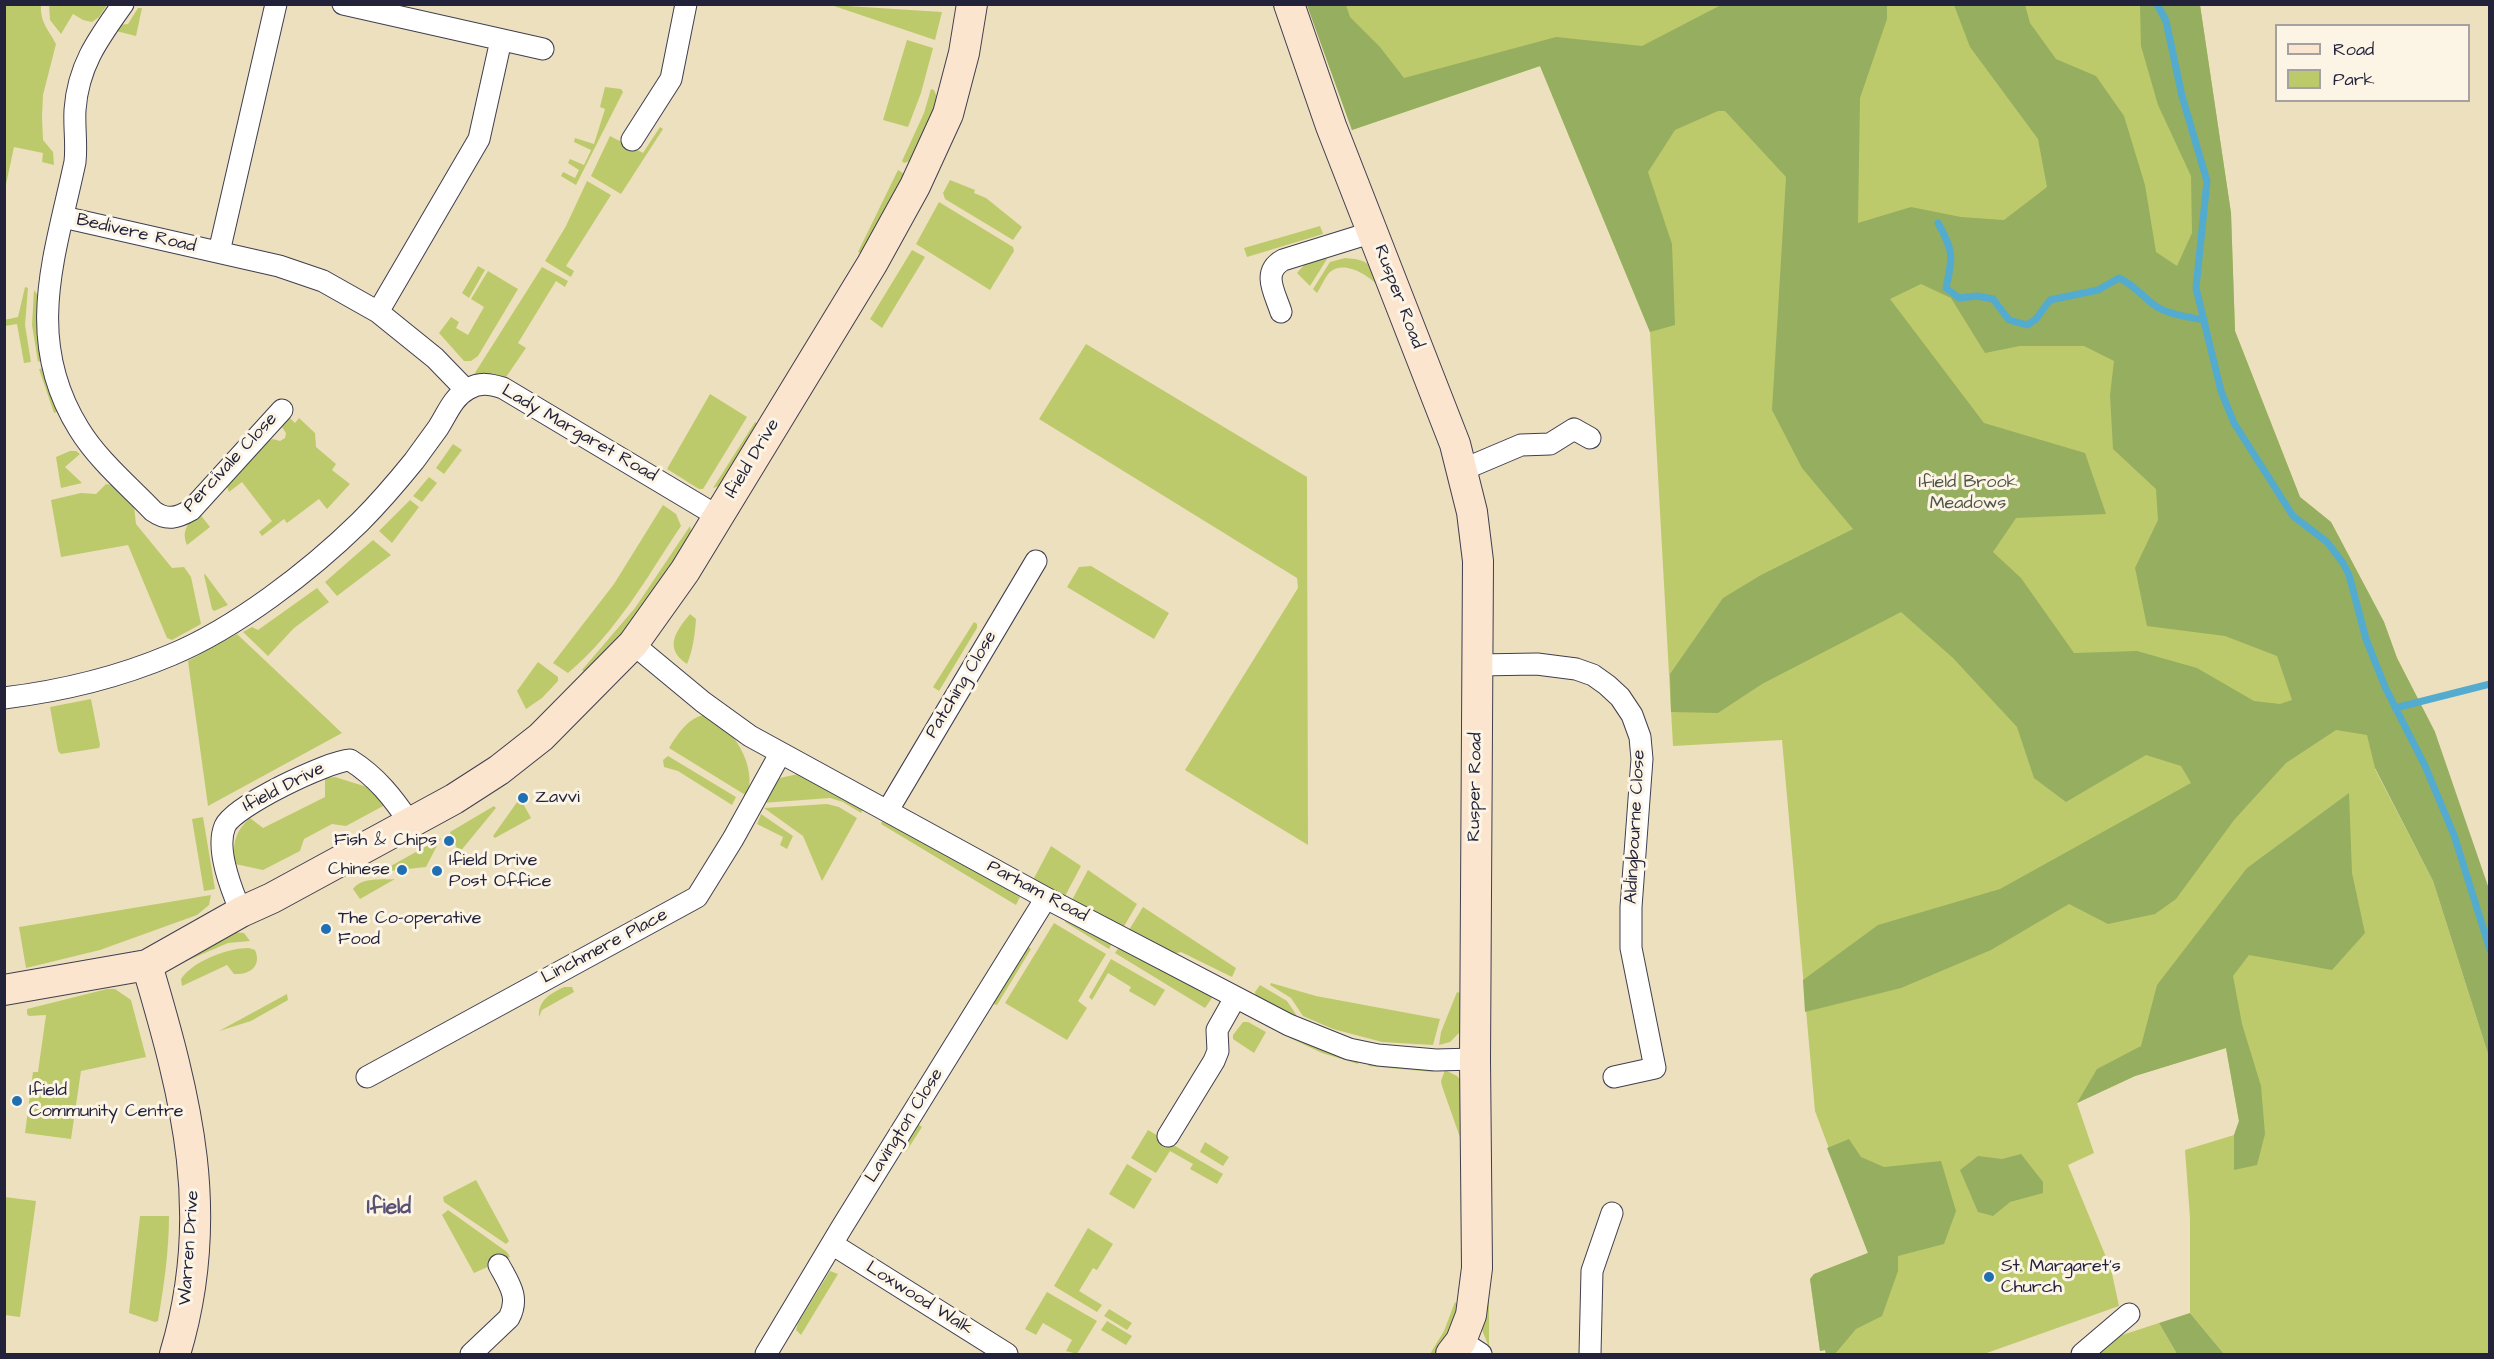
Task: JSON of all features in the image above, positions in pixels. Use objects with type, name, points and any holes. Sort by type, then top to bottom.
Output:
[{"type":"street","name":"Bedivere Road","points":[[123,4],[95,43],[84,66],[75,108],[77,146],[75,162],[63,217],[302,272],[346,292],[378,312],[435,358],[466,390]]},
{"type":"street","name":"Bedivere Road","points":[[219,252],[276,4]]},
{"type":"street","points":[[343,4],[543,49]]},
{"type":"street","points":[[632,140],[671,79],[686,4]]},
{"type":"street","name":"Ifield Drive","points":[[4,990],[147,965],[240,912],[454,799],[499,770],[541,737],[633,644],[686,571],[872,264],[915,186],[948,114],[964,53],[972,4]]},
{"type":"street","name":"Rusper Road","points":[[1289,4],[1331,126],[1445,415],[1472,512],[1478,561],[1475,1059],[1477,1268],[1464,1350]]},
{"type":"street","points":[[378,312],[479,139],[501,40]]},
{"type":"street","name":"Percivale Close","points":[[63,217],[46,305],[46,327],[56,375],[79,429],[96,452],[153,511],[160,517],[171,518],[181,516],[191,510],[282,410]]},
{"type":"street","name":"Rusper Road","points":[[1281,312],[1270,279],[1270,271],[1274,265],[1283,260],[1373,232]]},
{"type":"street","name":"Lady Margaret Road","points":[[466,390],[478,384],[491,384],[503,388],[719,517]]},
{"type":"street","points":[[4,698],[68,687],[115,675],[172,655],[231,622],[309,567],[360,521],[412,463],[439,426],[451,404],[466,390]]},
{"type":"street","points":[[1461,470],[1490,460],[1521,445],[1550,444],[1574,429],[1590,438]]},
{"type":"street","name":"Patching Close","points":[[888,810],[1036,561]]},
{"type":"street","name":"Parham Road","points":[[633,644],[725,719],[780,753],[1046,898],[1303,1032],[1349,1049],[1417,1059],[1475,1059]]},
{"type":"street","name":"Aldingbourne Close","points":[[1478,665],[1561,666],[1593,675],[1620,697],[1632,715],[1640,736],[1642,759],[1630,907],[1631,948],[1655,1068],[1614,1077]]},
{"type":"street","name":"Linchmere Place","points":[[367,1077],[697,897],[728,848],[780,753]]},
{"type":"street","name":"Ifield Drive","points":[[240,912],[226,870],[223,837],[225,825],[236,813],[280,788],[328,764],[351,760],[382,785],[410,823]]},
{"type":"street","name":"Lavington Close","points":[[766,1354],[1046,898]]},
{"type":"street","name":"Warren Drive","points":[[147,965],[185,1106],[194,1170],[196,1209],[189,1296],[175,1354]]},
{"type":"street","points":[[1168,1136],[1214,1061],[1218,1051],[1217,1030],[1235,998]]},
{"type":"street","points":[[1590,1354],[1592,1271],[1612,1213]]},
{"type":"street","name":"Loxwood Walk","points":[[832,1244],[1007,1354]]},
{"type":"street","points":[[471,1354],[513,1311],[514,1293],[499,1265]]},
{"type":"street","points":[[2082,1354],[2129,1314]]},
{"type":"green space","points":[[5,4],[41,5],[43,22],[56,44],[43,95],[42,117],[43,140],[53,152],[54,165],[42,162],[43,153],[14,147],[5,189]]},
{"type":"green space","points":[[49,4],[107,5],[99,17],[92,22],[73,14],[61,34],[50,20]]},
{"type":"green space","points":[[831,5],[942,12],[935,40]]},
{"type":"green space","name":"Ifield Brook Meadows","points":[[1307,5],[2200,5],[2231,213],[2235,331],[2300,497],[2331,522],[2384,622],[2397,658],[2435,732],[2375,769],[2433,881],[2489,1057],[2489,1354],[2224,1354],[2190,1313],[2190,1218],[2185,1150],[2234,1135],[2239,1121],[2226,1048],[2135,1076],[2077,1103],[2094,1153],[2068,1165],[2111,1269],[2119,1306],[1984,1354],[1826,1354],[1825,1350],[1820,1351],[1810,1279],[1814,1274],[1868,1253],[1815,1111],[1782,740],[1673,746],[1650,332],[1540,66],[1352,130]]},
{"type":"green space","points":[[1307,5],[1346,5],[1350,17],[1380,47],[1404,78],[1556,37],[1642,46],[1721,5],[1887,5],[1887,19],[1860,98],[1858,223],[1911,207],[1961,217],[2004,220],[2047,187],[2038,139],[1970,47],[1954,5],[2025,5],[2030,23],[2056,59],[2096,76],[2124,116],[2145,185],[2156,252],[2177,266],[2192,233],[2191,176],[2158,105],[2141,46],[2140,5],[2200,5],[2231,213],[2235,331],[2300,497],[2331,522],[2384,622],[2397,658],[2435,732],[2489,889],[2489,1057],[2433,881],[2375,768],[2367,735],[2336,730],[2286,763],[2234,820],[2176,899],[2155,914],[2108,924],[2069,904],[1991,950],[1901,988],[1805,1012],[1803,980],[1878,925],[2000,889],[2191,783],[2181,766],[2146,755],[2066,802],[2034,778],[2017,727],[1953,658],[1901,612],[1762,684],[1718,713],[1671,712],[1670,674],[1723,598],[1761,575],[1853,529],[1802,468],[1772,410],[1786,177],[1725,111],[1718,111],[1675,130],[1648,172],[1672,244],[1675,325],[1650,332],[1540,66],[1352,130]],"holes":[[[1921,284],[1951,298],[1985,353],[2020,346],[2084,346],[2114,361],[2110,395],[2113,449],[2156,489],[2158,520],[2135,568],[2147,626],[2225,636],[2277,656],[2292,700],[2280,704],[2254,701],[2197,668],[2137,651],[2074,653],[2021,578],[1993,552],[2016,518],[2106,514],[2085,453],[1984,423],[1890,299]]]},
{"type":"green space","points":[[138,8],[142,8],[136,36],[116,31],[119,25],[128,24]]},
{"type":"green space","points":[[907,40],[933,48],[921,93],[908,127],[883,120]]},
{"type":"green space","points":[[605,87],[621,89],[623,92],[576,185],[561,176],[563,172],[575,178],[579,170],[568,163],[570,159],[584,165],[591,150],[574,142],[575,138],[594,144],[605,109],[600,107]]},
{"type":"green space","points":[[931,89],[934,90],[939,102],[913,160],[904,163],[902,161],[924,113]]},
{"type":"green space","points":[[660,127],[663,129],[621,194],[591,176],[610,136],[643,153]]},
{"type":"green space","points":[[898,170],[906,175],[862,254],[858,252]]},
{"type":"green space","points":[[950,180],[975,190],[974,193],[986,198],[1022,227],[1013,240],[945,199],[943,193]]},
{"type":"green space","points":[[587,181],[611,195],[566,266],[574,271],[571,277],[545,261],[566,226]]},
{"type":"green space","points":[[939,202],[1013,247],[1014,251],[990,290],[916,244]]},
{"type":"green space","points":[[1320,226],[1323,234],[1247,257],[1244,248]]},
{"type":"green space","points":[[912,250],[925,257],[882,328],[870,319]]},
{"type":"green space","points":[[1327,255],[1327,259],[1310,286],[1297,273],[1306,263]]},
{"type":"green space","points":[[1345,258],[1368,264],[1377,285],[1362,273],[1342,268],[1330,272],[1317,293],[1313,289],[1330,262]]},
{"type":"green space","points":[[478,266],[485,270],[469,298],[462,293]]},
{"type":"green space","points":[[542,267],[568,281],[565,287],[556,281],[518,343],[526,348],[506,377],[489,374],[473,376]]},
{"type":"green space","points":[[488,271],[518,289],[478,356],[471,361],[464,361],[439,333],[451,317],[459,322],[456,328],[468,335],[484,307],[471,299]]},
{"type":"green space","points":[[25,287],[28,288],[25,325],[31,362],[24,363],[17,324],[5,326],[4,320],[18,317]]},
{"type":"green space","points":[[34,290],[39,297],[42,361],[38,362],[32,325]]},
{"type":"green space","points":[[1086,344],[1307,477],[1308,845],[1185,770],[1298,588],[1297,578],[1039,419]]},
{"type":"green space","points":[[44,368],[60,411],[54,413],[39,369]]},
{"type":"green space","points":[[710,394],[747,417],[703,489],[699,489],[667,469]]},
{"type":"green space","points":[[289,417],[295,423],[299,418],[315,433],[316,447],[336,464],[332,470],[350,484],[327,509],[319,499],[287,523],[284,519],[262,536],[259,532],[272,521],[242,482],[229,492],[227,487],[268,441],[273,439],[280,441],[285,438],[286,433],[282,427]]},
{"type":"green space","points":[[755,422],[759,425],[719,486],[713,488]]},
{"type":"green space","points":[[453,444],[462,450],[444,474],[436,468]]},
{"type":"green space","points":[[70,451],[80,454],[65,467],[82,483],[61,488],[56,457]]},
{"type":"green space","points":[[429,477],[437,483],[422,502],[413,496]]},
{"type":"green space","points":[[106,484],[117,486],[134,506],[136,524],[172,568],[184,567],[191,577],[201,624],[172,640],[167,638],[128,545],[61,557],[51,500],[81,493],[96,494]]},
{"type":"green space","points":[[410,500],[419,507],[392,543],[379,531]]},
{"type":"green space","points":[[663,505],[676,514],[681,526],[616,622],[568,673],[553,663],[614,584]]},
{"type":"green space","points":[[199,513],[210,527],[187,545],[185,531]]},
{"type":"green space","points":[[690,526],[692,536],[681,559],[590,676],[582,670],[635,608]]},
{"type":"green space","points":[[373,540],[391,555],[337,596],[325,582]]},
{"type":"green space","points":[[1091,566],[1169,613],[1154,639],[1067,587],[1079,567]]},
{"type":"green space","points":[[205,574],[228,605],[214,611],[212,609]]},
{"type":"green space","points":[[317,588],[329,602],[294,628],[268,656],[243,632],[252,627],[258,630]]},
{"type":"green space","points":[[690,614],[696,619],[687,664],[675,652],[674,639]]},
{"type":"green space","points":[[974,622],[977,628],[939,691],[933,687]]},
{"type":"green space","points":[[237,634],[342,733],[208,806],[188,661]]},
{"type":"green space","points":[[538,662],[558,677],[558,681],[542,698],[526,709],[517,691]]},
{"type":"green space","points":[[91,699],[99,748],[61,754],[58,751],[50,707]]},
{"type":"green space","points":[[703,715],[724,727],[740,748],[749,772],[747,796],[669,748],[687,724]]},
{"type":"green space","points":[[668,756],[736,797],[732,805],[678,771],[664,767],[663,760]]},
{"type":"green space","points":[[798,774],[864,807],[861,813],[843,802],[830,798],[762,803],[780,778]]},
{"type":"green space","points":[[335,777],[367,787],[385,805],[346,826],[332,824],[304,839],[300,851],[263,870],[235,864],[236,839],[241,828],[250,818],[263,828],[325,797],[325,778]]},
{"type":"green space","points":[[2349,793],[2352,873],[2365,933],[2332,970],[2249,955],[2233,976],[2242,1024],[2261,1086],[2265,1134],[2257,1165],[2234,1170],[2234,1135],[2239,1121],[2226,1048],[2135,1076],[2077,1103],[2097,1069],[2141,1046],[2157,985],[2247,868]]},
{"type":"green space","points":[[520,798],[531,818],[495,838],[493,836]]},
{"type":"green space","points":[[827,804],[839,807],[857,818],[822,881],[803,836],[764,808]]},
{"type":"green space","points":[[494,806],[496,808],[459,853],[450,832]]},
{"type":"green space","points":[[761,814],[793,836],[787,849],[780,845],[783,837],[757,824]]},
{"type":"green space","points":[[203,817],[215,889],[204,891],[192,819]]},
{"type":"green space","points":[[884,818],[1001,884],[1020,897],[1016,905],[881,824]]},
{"type":"green space","points":[[441,838],[426,867],[380,872]]},
{"type":"green space","points":[[1051,846],[1081,866],[1064,898],[1033,880]]},
{"type":"green space","points":[[1088,870],[1137,904],[1123,928],[1072,900]]},
{"type":"green space","points":[[395,879],[360,899],[353,889],[366,881]]},
{"type":"green space","points":[[211,895],[209,905],[197,915],[100,950],[26,968],[19,927]]},
{"type":"green space","points":[[1143,907],[1236,968],[1232,977],[1181,952],[1172,954],[1129,930]]},
{"type":"green space","points":[[1068,917],[1114,939],[1109,949],[1065,922]]},
{"type":"green space","points":[[1054,923],[1106,954],[1078,1001],[1087,1008],[1067,1040],[1005,1003]]},
{"type":"green space","points":[[233,932],[244,933],[250,941],[228,943],[184,962],[187,958]]},
{"type":"green space","points":[[1121,944],[1208,992],[1212,998],[1205,1008],[1115,953]]},
{"type":"green space","points":[[1027,946],[1031,949],[997,1005],[993,1004]]},
{"type":"green space","points":[[249,948],[255,950],[257,956],[256,965],[250,971],[234,974],[227,965],[182,986],[181,979],[202,961],[231,950]]},
{"type":"green space","points":[[1111,959],[1165,990],[1155,1006],[1129,991],[1131,987],[1108,973],[1092,1000],[1089,997]]},
{"type":"green space","points":[[1271,983],[1316,996],[1440,1019],[1433,1045],[1382,1042],[1333,1029],[1303,1016],[1291,998],[1270,985]]},
{"type":"green space","points":[[1260,985],[1287,1001],[1297,1016],[1296,1018],[1256,998],[1255,992]]},
{"type":"green space","points":[[564,987],[572,987],[574,992],[542,1010],[539,1017],[543,1002]]},
{"type":"green space","points":[[115,989],[131,1000],[146,1057],[81,1071],[71,1139],[25,1133],[33,1072],[38,1072],[46,1015],[29,1016],[27,1009]]},
{"type":"green space","points":[[1457,992],[1463,994],[1463,1029],[1450,1042],[1439,1045],[1441,1032]]},
{"type":"green space","points":[[287,994],[288,1000],[251,1021],[219,1031]]},
{"type":"green space","points":[[1243,1022],[1248,1022],[1266,1032],[1254,1053],[1233,1039],[1233,1035]]},
{"type":"green space","points":[[1292,1034],[1358,1059],[1358,1064],[1322,1053],[1290,1038]]},
{"type":"green space","points":[[1371,1062],[1433,1067],[1433,1072],[1368,1066]]},
{"type":"green space","points":[[1445,1070],[1457,1076],[1462,1082],[1463,1146],[1442,1086],[1441,1081]]},
{"type":"green space","points":[[918,1124],[922,1127],[906,1152],[903,1150]]},
{"type":"green space","points":[[1148,1130],[1223,1174],[1217,1184],[1190,1169],[1193,1164],[1170,1151],[1156,1173],[1131,1158]]},
{"type":"green space","points":[[1849,1139],[1861,1157],[1884,1167],[1941,1161],[1956,1211],[1944,1244],[1898,1256],[1898,1271],[1882,1316],[1856,1329],[1835,1354],[1826,1354],[1825,1350],[1820,1351],[1810,1279],[1814,1274],[1868,1253],[1827,1148]]},
{"type":"green space","points":[[1205,1142],[1229,1157],[1223,1166],[1200,1152]]},
{"type":"green space","points":[[2021,1154],[2043,1182],[2043,1193],[2010,1202],[1993,1216],[1978,1212],[1960,1170],[1978,1156],[2002,1159]]},
{"type":"green space","points":[[1127,1164],[1152,1179],[1134,1209],[1109,1194]]},
{"type":"green space","points":[[476,1180],[509,1241],[506,1244],[444,1202],[443,1197]]},
{"type":"green space","points":[[5,1197],[36,1201],[20,1317],[5,1315]]},
{"type":"green space","points":[[448,1210],[507,1252],[510,1257],[474,1273],[442,1215]]},
{"type":"green space","points":[[140,1216],[169,1216],[164,1281],[158,1321],[155,1322],[129,1313]]},
{"type":"green space","points":[[1088,1228],[1113,1244],[1097,1270],[1093,1268],[1079,1291],[1102,1305],[1097,1312],[1054,1286]]},
{"type":"green space","points":[[830,1271],[838,1274],[801,1335],[796,1330],[798,1323]]},
{"type":"green space","points":[[1047,1292],[1097,1321],[1077,1354],[1066,1351],[1072,1340],[1043,1323],[1036,1335],[1025,1329]]},
{"type":"green space","points":[[1486,1300],[1489,1300],[1489,1347],[1482,1330]]},
{"type":"green space","points":[[1455,1302],[1462,1309],[1438,1354],[1430,1354],[1444,1331]]},
{"type":"green space","points":[[1109,1309],[1132,1323],[1127,1330],[1104,1316]]},
{"type":"green space","points":[[2190,1313],[2224,1354],[2177,1354],[2159,1323]]},
{"type":"green space","points":[[1107,1321],[1132,1336],[1126,1345],[1101,1330]]},
{"type":"green space","points":[[2159,1323],[2177,1354],[2097,1354],[2116,1337]]},
{"type":"waterway","points":[[2157,4],[2166,21],[2182,96],[2207,181],[2196,288],[2221,391],[2234,423],[2293,516],[2327,542],[2349,575],[2366,639],[2385,687],[2425,766],[2454,835],[2490,950]]},
{"type":"waterway","points":[[1938,223],[1951,254],[1946,288],[1959,298],[1977,296],[1993,299],[2009,320],[2027,325],[2036,319],[2050,300],[2098,290],[2119,278],[2162,310],[2204,320]]},
{"type":"waterway","points":[[2395,708],[2490,684]]},
{"type":"place","name":"Zavvi","points":[[523,798]]},
{"type":"place","name":"Fish & Chips","points":[[449,841]]},
{"type":"place","name":"Chinese","points":[[402,870]]},
{"type":"place","name":"Ifield Drive Post Office","points":[[437,871]]},
{"type":"place","name":"The Co-operative Food","points":[[326,929]]},
{"type":"place","name":"Ifield Community Centre","points":[[17,1101]]},
{"type":"place","name":"St. Margaret's Church","points":[[1989,1277]]},
{"type":"district","name":"Ifield","points":[[389,1209]]}]
